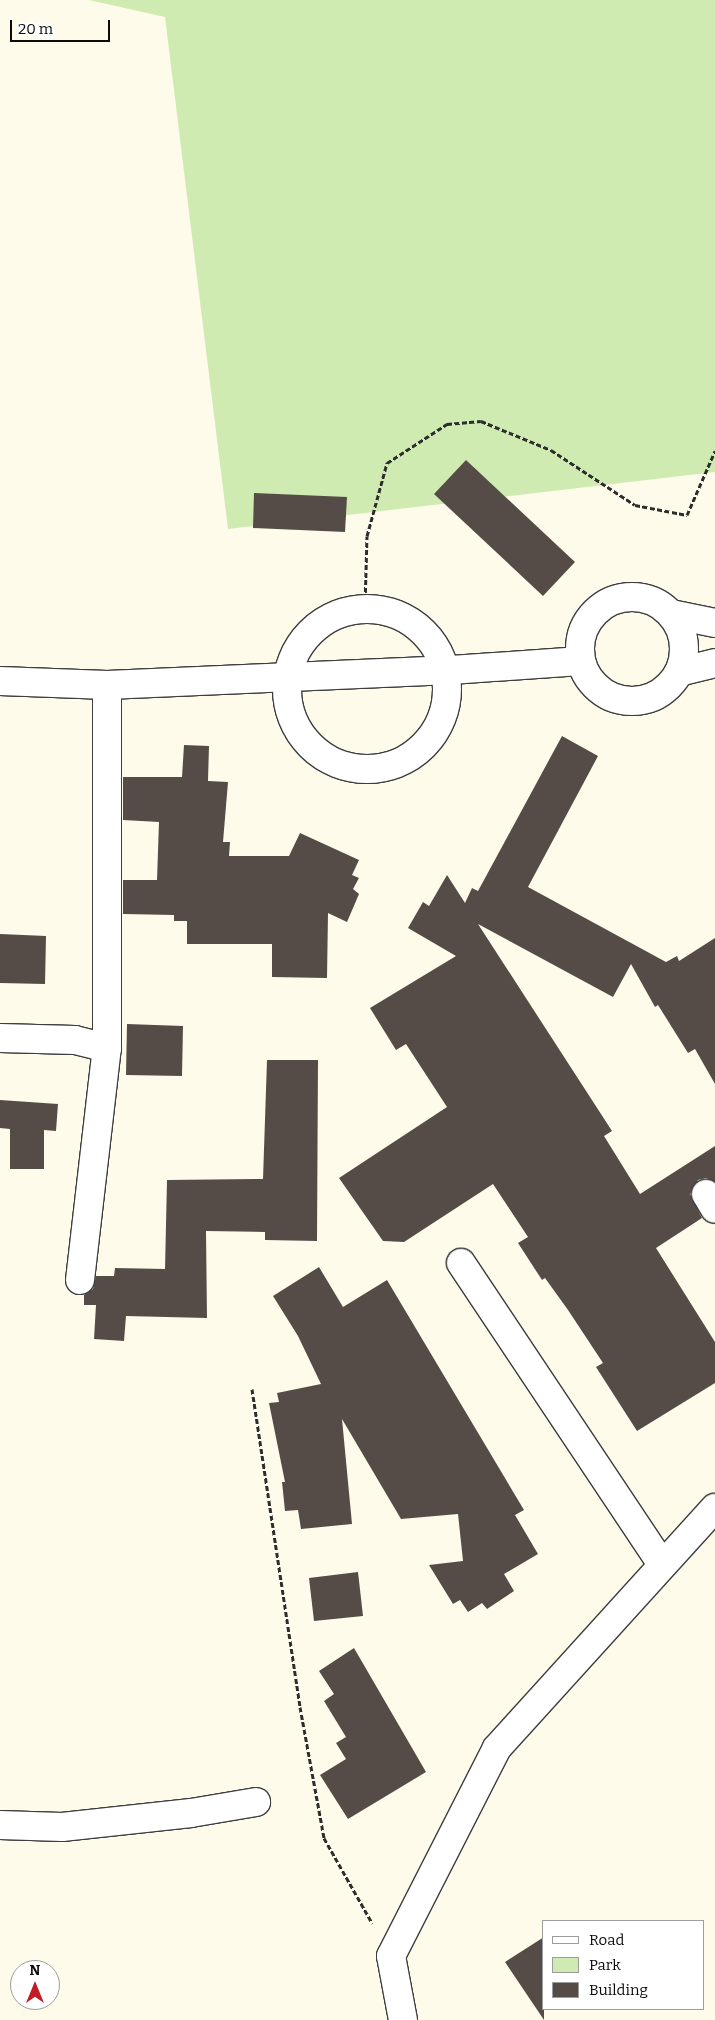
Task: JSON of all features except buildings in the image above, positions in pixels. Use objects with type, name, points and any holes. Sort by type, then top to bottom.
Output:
[{"type":"street","points":[[638,598],[660,604],[672,614],[684,641],[680,672],[670,685],[658,695],[642,700],[626,701],[597,688],[587,676],[581,660],[584,630],[602,606],[616,600],[638,598]]},
{"type":"street","points":[[364,608],[390,611],[412,621],[431,638],[442,670],[449,687],[444,715],[431,740],[410,758],[384,768],[356,769],[329,761],[306,744],[292,720],[286,693],[300,642],[318,624],[340,612],[364,608]]},
{"type":"street","points":[[672,614],[715,623]]},
{"type":"street","points":[[0,681],[106,685],[442,670],[581,660]]},
{"type":"street","points":[[680,672],[715,663]]},
{"type":"street","points":[[80,1280],[107,1048],[106,685]]},
{"type":"street","points":[[0,1038],[75,1040],[107,1048]]},
{"type":"street","points":[[461,1263],[662,1564]]},
{"type":"street","points":[[403,2020],[391,1956],[497,1748],[662,1564],[715,1508]]},
{"type":"street","points":[[0,1825],[62,1827],[191,1813],[256,1802]]},
{"type":"path","points":[[364,608],[367,536],[387,462],[447,424],[481,420],[550,450],[635,505],[687,514],[715,451]]},
{"type":"path","points":[[252,1389],[300,1707],[324,1838],[391,1956]]},
{"type":"green space","points":[[89,0],[715,0],[715,472],[228,529],[165,17]]}]
